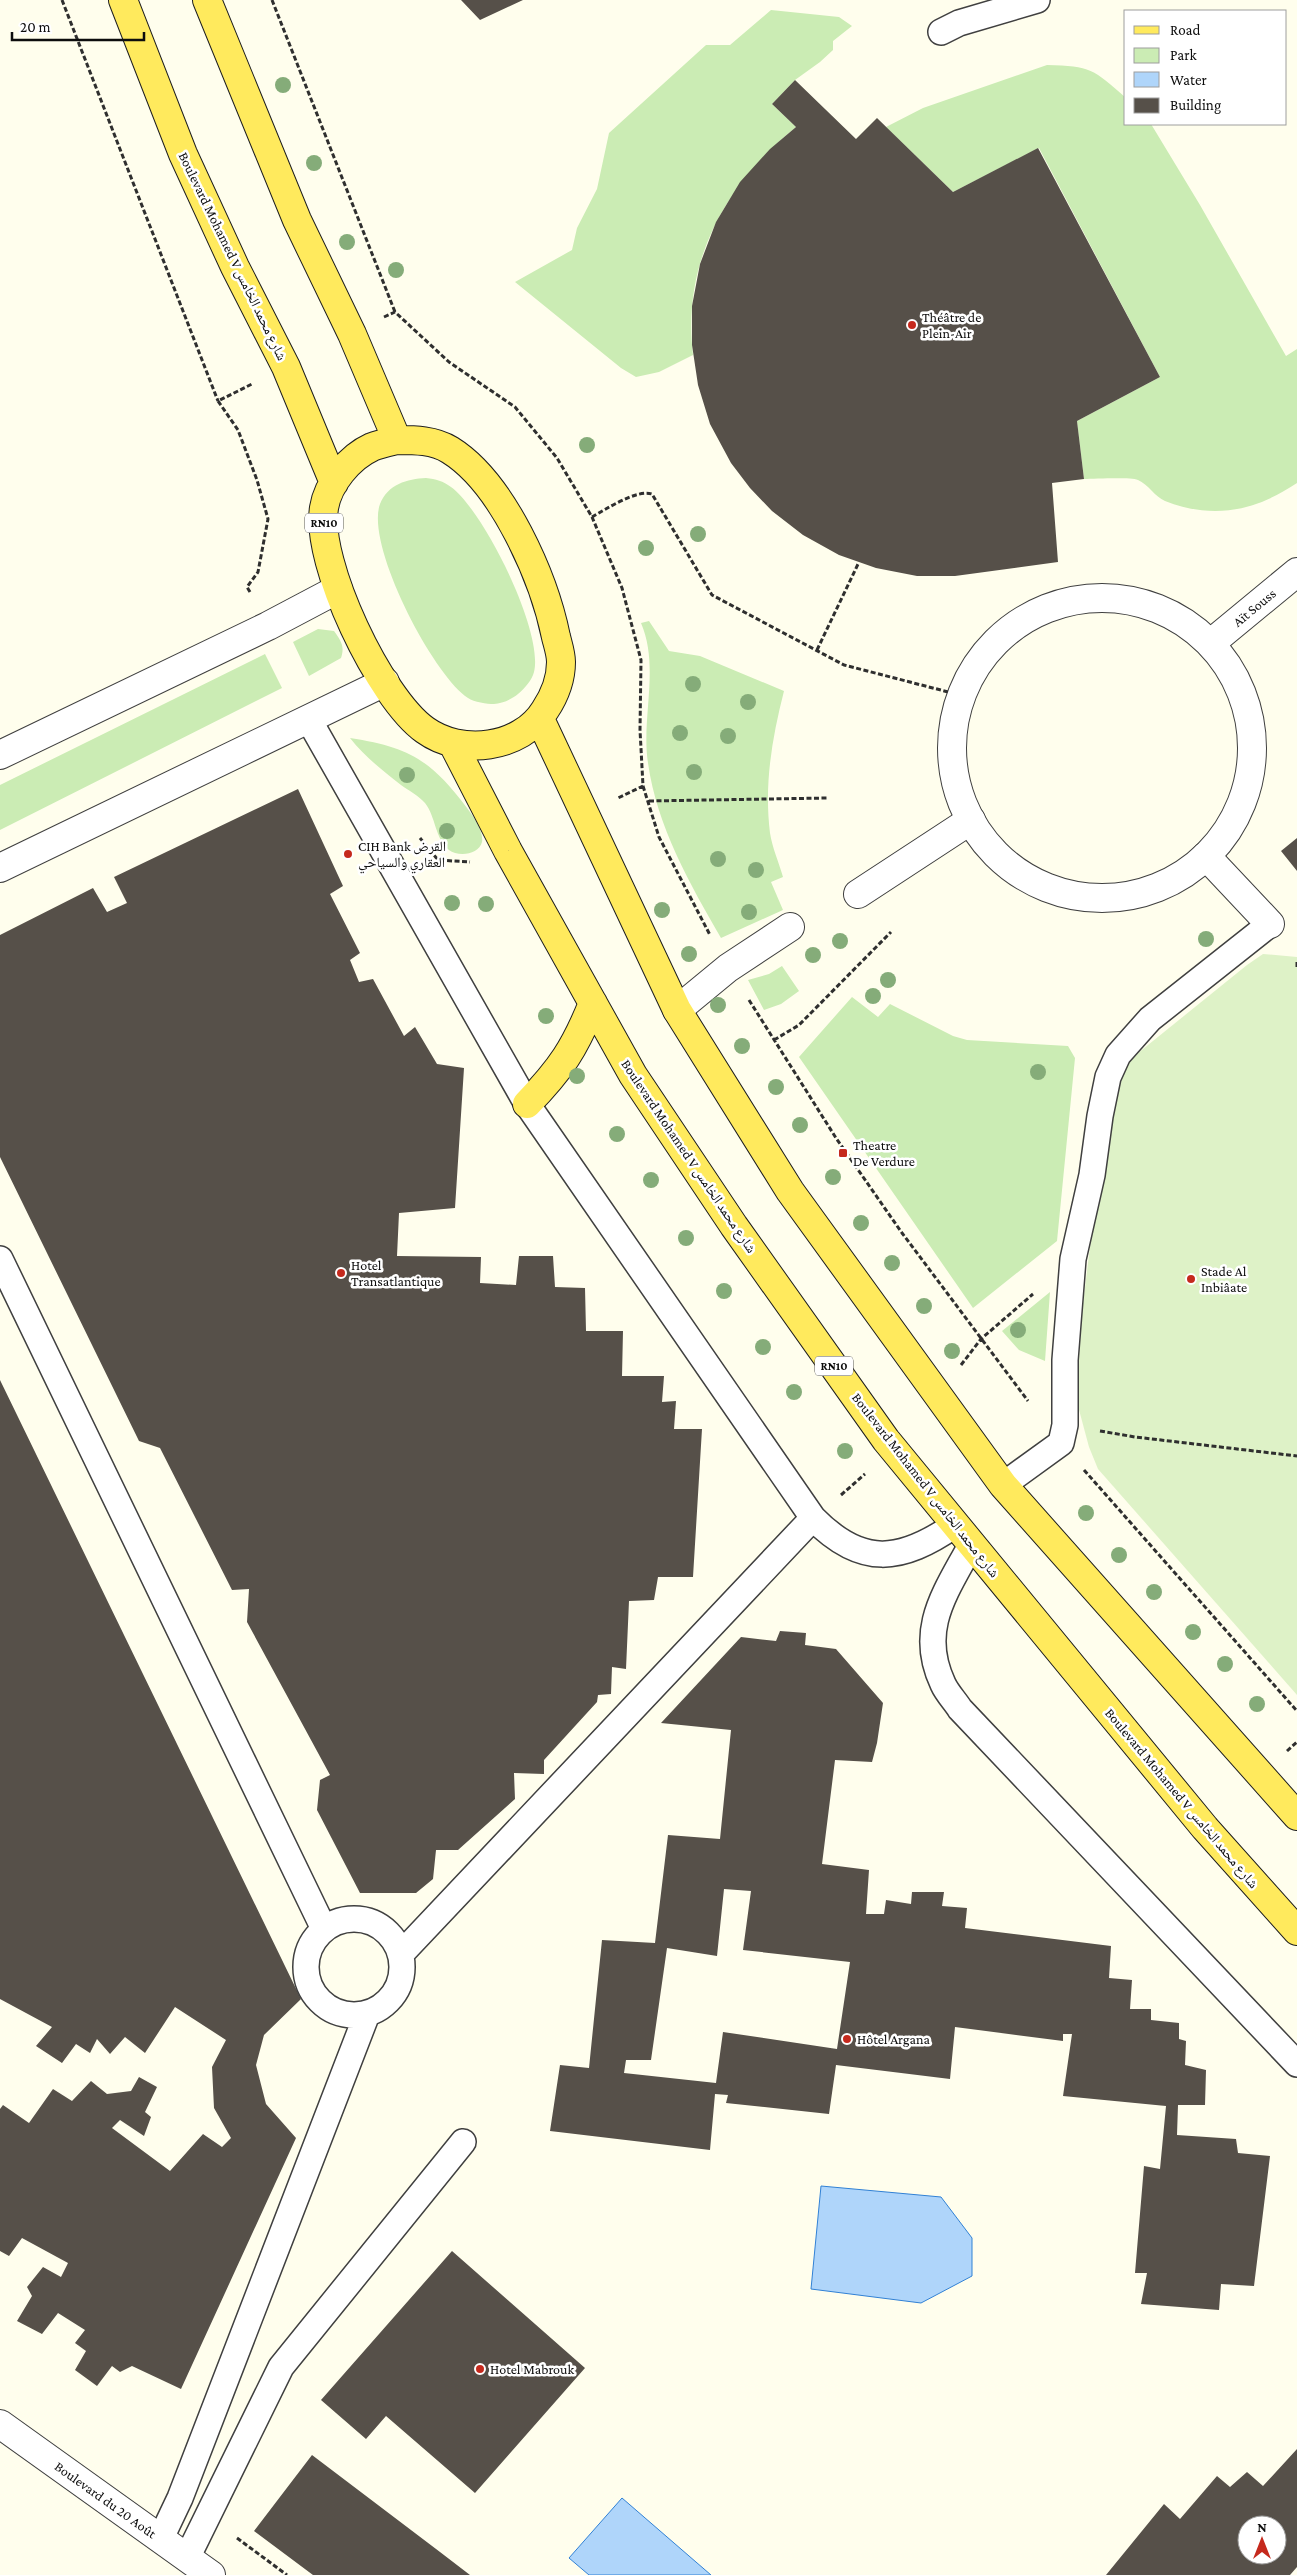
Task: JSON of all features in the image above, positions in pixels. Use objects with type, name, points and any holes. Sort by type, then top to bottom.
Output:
[{"type":"main road","name":"Boulevard Mohamed V شارع محمد الخامس","points":[[123,0],[183,154],[235,267],[286,367],[334,483]]},
{"type":"main road","points":[[207,0],[297,220],[352,334],[397,440]]},
{"type":"main road","name":"RN10","points":[[397,440],[422,440],[439,445],[448,448],[469,463],[496,498],[520,536],[538,576],[552,618],[561,662],[556,692],[540,719],[514,737],[484,746],[453,744],[425,730],[385,682],[351,621],[338,589],[323,532],[324,507],[334,483],[350,462],[372,447],[397,440]]},
{"type":"main road","points":[[540,719],[677,1010],[790,1191],[1002,1484],[1297,1816]]},
{"type":"main road","name":"Boulevard Mohamed V شارع محمد الخامس","points":[[453,744],[508,851],[633,1075],[729,1218],[886,1440],[1205,1828],[1297,1931]]},
{"type":"main road","points":[[527,1104],[555,1075],[578,1041],[593,1003]]},
{"type":"street","name":"Aït Souss","points":[[1211,643],[1297,572]]},
{"type":"street","points":[[0,755],[268,626],[338,589]]},
{"type":"street","points":[[1121,598],[1170,613],[1211,643],[1238,682],[1252,727],[1251,774],[1235,819],[1206,856],[1165,885],[1116,898],[1065,894],[1018,873],[982,840],[958,794],[950,745],[960,695],[985,652],[1024,618],[1071,600],[1121,598]]},
{"type":"street","points":[[0,868],[385,682]]},
{"type":"street","points":[[858,894],[971,820]]},
{"type":"street","points":[[1206,856],[1270,924]]},
{"type":"street","points":[[677,1010],[728,968],[790,927]]},
{"type":"street","name":"Boulevard du 20 Août","points":[[0,2424],[211,2575]]},
{"type":"lane","points":[[941,32],[959,23],[1036,0]]},
{"type":"lane","points":[[309,720],[527,1104],[813,1518],[831,1537],[854,1549],[879,1555],[905,1552],[930,1543],[963,1535]]},
{"type":"lane","points":[[1002,1484],[1063,1434],[1064,1360],[1073,1259],[1092,1175],[1100,1116],[1108,1077],[1118,1055],[1150,1019],[1270,924]]},
{"type":"lane","points":[[0,1260],[324,1929]]},
{"type":"lane","points":[[401,1954],[813,1518]]},
{"type":"lane","points":[[963,1535],[936,1611],[934,1625],[934,1656],[943,1684],[960,1709],[1297,2064]]},
{"type":"lane","points":[[360,1920],[378,1925],[392,1937],[401,1954],[402,1973],[396,1991],[384,2005],[367,2014],[348,2015],[330,2010],[316,1997],[307,1981],[306,1962],[312,1944],[324,1929],[341,1921],[360,1920]]},
{"type":"lane","points":[[161,2538],[180,2498],[367,2014]]},
{"type":"lane","points":[[187,2558],[281,2367],[463,2142]]},
{"type":"path","points":[[62,0],[218,401],[238,430],[257,480],[268,519],[258,572],[247,587],[268,626]]},
{"type":"path","points":[[272,0],[395,312]]},
{"type":"path","points":[[218,401],[286,367]]},
{"type":"path","points":[[592,517],[645,492],[652,494],[656,497],[712,596],[844,665],[960,695]]},
{"type":"path","points":[[817,650],[859,562]]},
{"type":"path","points":[[644,786],[659,836],[696,912],[728,968],[836,1138],[902,1233],[982,1339],[1297,1711]]},
{"type":"path","points":[[649,801],[828,798]]},
{"type":"path","points":[[417,834],[438,860],[460,863],[479,861],[508,851]]},
{"type":"path","points":[[774,1040],[799,1025],[891,932]]},
{"type":"path","points":[[1297,962],[1297,968]]},
{"type":"path","points":[[982,1339],[1073,1259]]},
{"type":"path","points":[[1063,1434],[1135,1437],[1297,1456]]},
{"type":"path","points":[[813,1518],[869,1470],[886,1440]]},
{"type":"green space","points":[[771,10],[839,17],[852,26],[833,41],[833,50],[795,80],[772,104],[796,127],[748,174],[729,200],[714,228],[702,257],[694,288],[691,321],[693,355],[659,372],[636,377],[621,368],[515,282],[572,250],[577,228],[597,189],[609,133],[706,45],[730,45]]},
{"type":"green space","points":[[1047,65],[1073,66],[1091,71],[1124,96],[1124,125],[1152,125],[1200,205],[1286,356],[1297,349],[1297,483],[1281,493],[1250,506],[1234,510],[1217,511],[1183,507],[1165,501],[1145,484],[1134,479],[1084,479],[1077,421],[1160,377],[1039,148],[953,192],[886,127],[923,108]]},
{"type":"green space","points":[[426,478],[445,483],[464,500],[479,520],[494,546],[521,602],[535,654],[534,672],[530,681],[516,696],[504,702],[491,704],[474,701],[454,685],[437,664],[421,637],[405,608],[392,577],[382,548],[378,523],[380,504],[383,497],[393,487],[405,481]]},
{"type":"green space","points":[[649,621],[669,651],[700,656],[784,691],[770,761],[768,797],[770,833],[783,877],[771,882],[783,910],[721,938],[676,854],[652,787],[646,746],[650,675],[649,657],[641,623]]},
{"type":"green space","points":[[318,629],[334,631],[342,644],[343,650],[341,658],[309,676],[293,642]]},
{"type":"green space","points":[[265,654],[282,688],[0,830],[0,785]]},
{"type":"green space","points":[[350,738],[403,751],[430,767],[442,778],[475,819],[482,838],[482,842],[477,850],[468,854],[458,854],[449,850],[441,840],[425,803],[374,763]]},
{"type":"green space","name":"Stade Al Inbiâate","points":[[1263,954],[1297,957],[1297,1695],[1098,1469],[1089,1447],[1078,1406],[1080,1328],[1109,1093],[1122,1066]]},
{"type":"green space","points":[[782,966],[799,991],[781,1004],[764,1010],[748,980],[769,974]]},
{"type":"green space","points":[[852,997],[878,1017],[890,1004],[953,1036],[967,1040],[1068,1046],[1075,1058],[1057,1241],[973,1308],[799,1057]]},
{"type":"green space","points":[[1050,1292],[1045,1361],[1019,1350],[1002,1331]]},
{"type":"water","points":[[821,2186],[941,2197],[972,2238],[972,2276],[921,2303],[811,2289]]},
{"type":"water","points":[[622,2498],[711,2575],[589,2575],[569,2558]]},
{"type":"building","points":[[461,0],[523,0],[480,20]]},
{"type":"building","name":"Théâtre de Plein-Air","points":[[795,80],[856,139],[877,118],[953,192],[1038,148],[1160,377],[1077,421],[1084,479],[1052,483],[1058,562],[955,576],[917,576],[876,568],[839,555],[803,535],[772,511],[750,488],[731,463],[710,424],[698,385],[692,345],[692,306],[700,264],[716,222],[740,182],[770,149],[796,127],[772,104]]},
{"type":"building","points":[[298,789],[343,886],[330,894],[360,953],[350,960],[359,982],[373,979],[404,1036],[415,1027],[437,1064],[464,1068],[455,1208],[399,1213],[397,1256],[481,1257],[480,1283],[516,1285],[519,1256],[553,1256],[555,1287],[585,1288],[586,1331],[623,1331],[622,1376],[664,1376],[662,1402],[676,1401],[674,1429],[702,1429],[693,1577],[658,1577],[654,1600],[629,1601],[626,1669],[612,1667],[611,1694],[598,1695],[597,1702],[544,1760],[544,1774],[514,1773],[515,1799],[458,1850],[436,1850],[433,1879],[416,1893],[360,1893],[317,1810],[320,1780],[330,1775],[247,1622],[249,1589],[232,1590],[160,1448],[139,1441],[0,1157],[0,935],[93,888],[107,912],[127,903],[114,877]]},
{"type":"building","points":[[1297,838],[1297,871],[1281,851]]},
{"type":"building","points":[[0,1380],[301,1999],[264,2035],[256,2065],[266,2104],[296,2138],[181,2389],[132,2366],[120,2372],[112,2366],[97,2386],[75,2370],[86,2351],[75,2343],[85,2330],[58,2313],[42,2334],[17,2321],[32,2296],[27,2287],[43,2267],[61,2277],[68,2263],[22,2238],[9,2256],[0,2251],[0,2109],[3,2105],[29,2123],[53,2089],[72,2101],[91,2081],[107,2094],[131,2091],[139,2077],[157,2087],[145,2112],[151,2117],[144,2136],[120,2120],[112,2128],[170,2171],[203,2134],[222,2147],[231,2138],[214,2108],[212,2067],[226,2040],[175,2007],[145,2053],[125,2037],[110,2054],[97,2039],[90,2053],[76,2044],[62,2063],[36,2046],[52,2027],[0,1999]]},
{"type":"building","points":[[780,1631],[806,1633],[805,1645],[836,1649],[883,1703],[872,1762],[835,1760],[822,1864],[869,1870],[866,1914],[884,1914],[886,1900],[911,1904],[912,1892],[944,1892],[942,1906],[967,1908],[965,1928],[1111,1946],[1109,1978],[1132,1980],[1130,2009],[1151,2009],[1151,2020],[1179,2023],[1179,2039],[1186,2041],[1185,2065],[1206,2070],[1205,2105],[1178,2105],[1177,2135],[1236,2139],[1238,2153],[1270,2156],[1254,2286],[1221,2284],[1219,2310],[1141,2304],[1147,2273],[1135,2273],[1144,2166],[1160,2169],[1166,2106],[1063,2096],[1072,2034],[1063,2034],[1063,2041],[955,2027],[950,2079],[836,2065],[829,2114],[726,2103],[728,2095],[715,2094],[710,2150],[550,2131],[560,2065],[589,2068],[602,1940],[655,1943],[668,1835],[720,1839],[731,1730],[661,1723],[741,1637],[776,1641]],"holes":[[[724,1889],[751,1891],[743,1950],[850,1962],[837,2049],[723,2032],[716,2083],[624,2073],[626,2060],[651,2060],[667,1948],[717,1956]]]},
{"type":"building","points":[[452,2251],[585,2368],[475,2493],[386,2416],[366,2439],[321,2400]]},
{"type":"building","points":[[1297,2449],[1297,2567],[1290,2575],[1106,2575],[1164,2504],[1180,2519],[1217,2476],[1230,2487],[1247,2472],[1263,2486]]},
{"type":"building","points":[[312,2455],[470,2575],[313,2575],[254,2531]]},
{"type":"place","name":"Théâtre de Plein-Air","points":[[912,325]]},
{"type":"place","name":"CIH Bank القرض العقاري والسياحي","points":[[348,854]]},
{"type":"place","name":"Theatre De Verdure","points":[[843,1153]]},
{"type":"place","name":"Hotel Transatlantique","points":[[341,1273]]},
{"type":"place","name":"Stade Al Inbiâate","points":[[1191,1279]]},
{"type":"place","name":"Hôtel Argana","points":[[847,2039]]},
{"type":"place","name":"Hotel Mabrouk","points":[[480,2369]]}]
